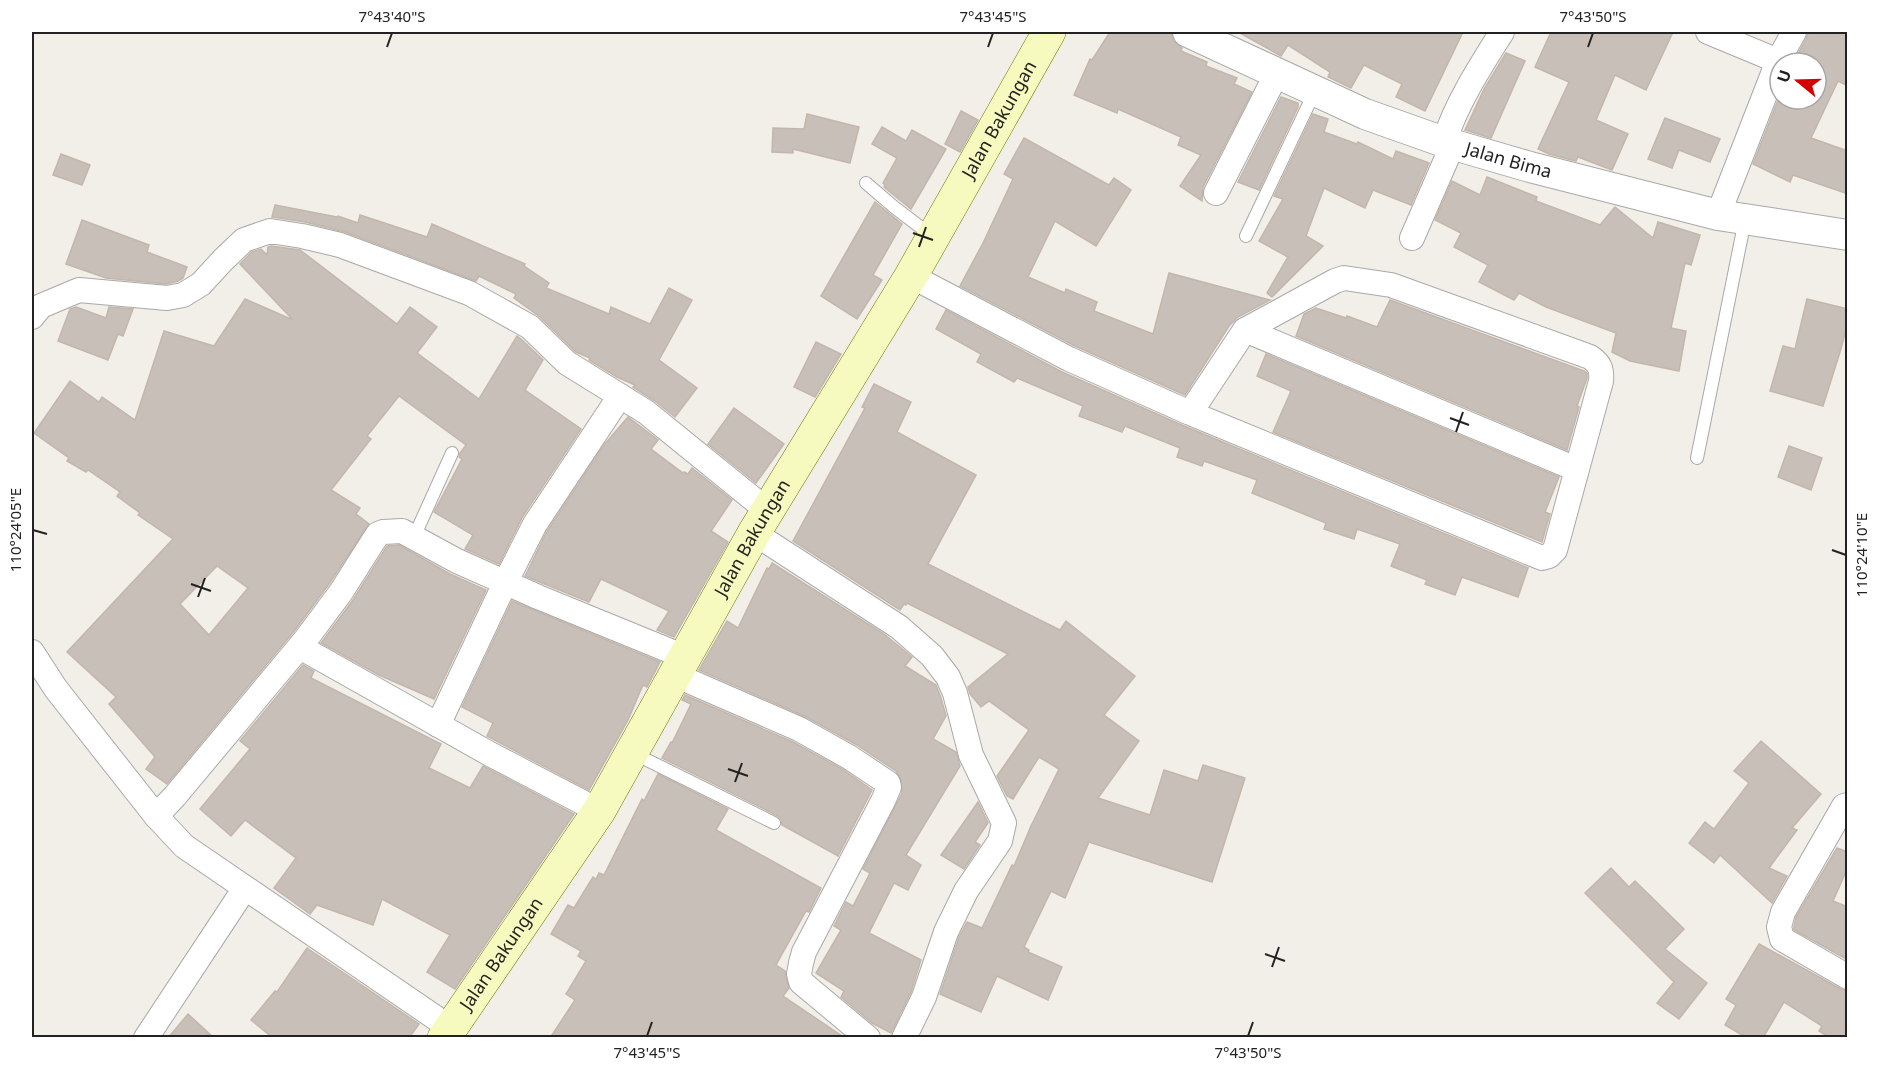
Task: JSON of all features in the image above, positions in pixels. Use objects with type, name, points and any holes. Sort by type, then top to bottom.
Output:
[{"type":"main road","name":"Jalan Bakungan","points":[[454,1035],[599,811],[761,522],[911,276],[1049,32]]},
{"type":"street","name":"Jalan Bima","points":[[1188,32],[1365,114],[1448,143],[1530,167],[1732,217],[1848,235]]},
{"type":"street","points":[[1412,238],[1448,143],[1450,122],[1468,87],[1502,32]]},
{"type":"street","points":[[1708,32],[1768,57]]},
{"type":"street","points":[[1784,51],[1794,32]]},
{"type":"street","points":[[1216,193],[1277,74]]},
{"type":"street","points":[[1732,217],[1768,95]]},
{"type":"street","points":[[32,317],[41,306],[79,290],[168,298],[183,295],[201,284],[244,240],[270,231],[340,245],[469,293],[530,327],[567,363],[646,412],[761,522],[899,627],[932,656],[948,677],[955,693],[971,755],[1004,823],[1000,841],[966,891],[946,932],[924,997],[904,1038]]},
{"type":"street","points":[[911,276],[1069,359],[1190,413],[1542,558],[1549,556],[1555,550],[1602,372],[1598,363],[1590,357],[1391,285],[1344,278],[1245,330],[1190,413]]},
{"type":"street","points":[[1245,330],[1576,469]]},
{"type":"street","points":[[438,725],[535,524],[620,396]]},
{"type":"street","points":[[156,816],[300,647],[341,592],[378,534],[391,530],[402,531],[457,561],[680,666],[849,757],[888,783],[889,787],[883,801],[804,952],[800,974],[801,982],[868,1038]]},
{"type":"street","points":[[300,647],[490,754],[599,811]]},
{"type":"street","points":[[32,652],[56,689],[156,816],[184,846],[454,1035]]},
{"type":"street","points":[[1848,805],[1844,806],[1784,912],[1779,927],[1782,939],[1848,977]]},
{"type":"street","points":[[146,1038],[245,888]]},
{"type":"lane","points":[[1246,236],[1315,91]]},
{"type":"lane","points":[[866,183],[933,236]]},
{"type":"lane","points":[[1697,458],[1732,217]]},
{"type":"lane","points":[[414,537],[452,453]]},
{"type":"lane","points":[[632,752],[774,823]]},
{"type":"building","points":[[1110,32],[1171,32],[1174,41],[1182,48],[1181,51],[1207,62],[1206,66],[1237,78],[1234,84],[1252,92],[1203,187],[1202,201],[1180,186],[1201,155],[1178,145],[1181,137],[1118,109],[1117,113],[1074,95],[1090,59],[1092,60]]},
{"type":"building","points":[[1238,32],[1463,32],[1425,111],[1396,97],[1402,84],[1364,65],[1351,88],[1328,77],[1330,72],[1288,45],[1281,56]]},
{"type":"building","points":[[1551,32],[1673,32],[1646,90],[1615,75],[1596,120],[1628,134],[1612,170],[1578,157],[1576,161],[1538,149],[1569,82],[1535,67]]},
{"type":"building","points":[[1808,32],[1848,32],[1848,86],[1838,81],[1828,102],[1828,51],[1800,51]]},
{"type":"building","points":[[1506,53],[1525,61],[1491,138],[1465,130],[1484,89]]},
{"type":"building","points":[[1281,97],[1298,103],[1298,107],[1259,190],[1238,182]]},
{"type":"building","points":[[961,111],[978,120],[960,152],[945,144]]},
{"type":"building","points":[[1774,111],[1824,111],[1811,138],[1848,151],[1848,194],[1793,175],[1790,182],[1753,164]]},
{"type":"building","points":[[807,114],[859,127],[850,163],[793,149],[793,153],[772,152],[773,128],[804,129]]},
{"type":"building","points":[[1313,114],[1328,119],[1324,132],[1357,144],[1358,142],[1393,159],[1396,151],[1429,163],[1411,205],[1373,190],[1365,208],[1324,188],[1306,236],[1323,246],[1272,297],[1267,293],[1288,257],[1259,241],[1283,199],[1274,196]]},
{"type":"building","points":[[1665,118],[1720,139],[1710,162],[1679,150],[1672,168],[1648,159]]},
{"type":"building","points":[[882,127],[906,141],[912,130],[946,149],[911,209],[884,187],[883,183],[897,158],[872,144]]},
{"type":"building","points":[[1024,138],[1109,185],[1114,178],[1131,190],[1096,246],[1055,221],[1028,277],[1065,293],[1066,289],[1097,302],[1094,311],[1153,334],[1169,273],[1270,300],[1238,317],[1229,326],[1185,395],[1075,346],[960,286],[1013,179],[1004,174]]},
{"type":"building","points":[[61,154],[90,165],[82,185],[53,175]]},
{"type":"building","points":[[1487,177],[1537,197],[1536,201],[1600,225],[1615,207],[1653,238],[1658,222],[1700,235],[1691,265],[1685,263],[1671,328],[1686,331],[1679,371],[1630,361],[1612,352],[1616,333],[1546,307],[1519,293],[1514,300],[1479,282],[1488,265],[1454,247],[1461,233],[1435,220],[1452,181],[1480,195]]},
{"type":"building","points":[[875,202],[902,224],[873,275],[882,280],[857,319],[821,296]]},
{"type":"building","points":[[275,205],[338,216],[358,223],[360,215],[427,237],[432,224],[525,264],[524,266],[549,283],[546,288],[609,314],[611,307],[650,324],[669,288],[692,300],[659,360],[697,388],[675,417],[633,387],[635,385],[617,377],[589,360],[590,358],[576,352],[540,317],[514,298],[516,294],[479,276],[476,281],[345,232],[272,217]]},
{"type":"building","points":[[82,220],[149,245],[147,252],[187,267],[183,278],[166,284],[106,278],[66,264]]},
{"type":"building","points":[[268,247],[300,250],[397,324],[410,307],[437,327],[417,353],[479,399],[517,336],[543,360],[525,390],[581,429],[523,516],[499,564],[465,549],[473,535],[434,512],[462,459],[459,457],[460,453],[466,445],[399,396],[367,436],[371,439],[331,490],[360,508],[356,514],[369,524],[295,630],[167,784],[146,769],[155,757],[109,704],[116,697],[67,652],[173,539],[138,515],[140,513],[117,496],[120,492],[88,470],[86,472],[67,461],[69,458],[34,433],[70,381],[99,402],[102,397],[135,420],[164,331],[214,346],[245,299],[293,320],[240,264],[252,252],[261,249],[267,255]],"holes":[[[217,566],[248,588],[209,635],[180,604]]]},
{"type":"building","points":[[1807,299],[1848,309],[1848,323],[1823,406],[1770,391],[1783,346],[1795,349]]},
{"type":"building","points":[[1390,300],[1587,373],[1567,450],[1296,336],[1304,314],[1316,308],[1377,327]]},
{"type":"building","points":[[76,307],[106,318],[109,307],[133,309],[123,336],[118,334],[108,360],[58,341],[70,309]]},
{"type":"building","points":[[946,310],[1062,372],[1184,426],[1528,568],[1518,597],[1462,577],[1455,595],[1425,584],[1427,580],[1391,566],[1400,544],[1357,529],[1354,539],[1324,529],[1326,523],[1252,493],[1257,480],[1204,461],[1202,466],[1177,457],[1180,448],[1125,426],[1122,432],[1079,416],[1083,406],[1017,378],[1014,382],[977,362],[981,354],[936,329]]},
{"type":"building","points":[[816,342],[841,354],[815,397],[794,387]]},
{"type":"building","points":[[1266,354],[1559,477],[1545,512],[1550,514],[1542,542],[1273,432],[1291,391],[1257,376]]},
{"type":"building","points":[[874,384],[911,402],[897,432],[976,475],[928,564],[1060,630],[1066,621],[1135,676],[1104,715],[1139,741],[1098,798],[1150,815],[1164,770],[1198,781],[1203,765],[1245,778],[1212,882],[1089,842],[1065,898],[1051,891],[1024,947],[1029,950],[1028,952],[1062,967],[1048,1000],[997,976],[981,1012],[940,994],[959,937],[967,922],[982,928],[1059,769],[1039,757],[1013,799],[1007,796],[997,776],[1029,730],[989,701],[981,707],[970,694],[968,687],[1008,654],[907,603],[900,610],[793,541],[865,408],[862,407]]},
{"type":"building","points":[[734,408],[784,444],[756,483],[708,444]]},
{"type":"building","points":[[628,417],[658,440],[651,449],[683,473],[688,474],[692,468],[732,500],[711,531],[728,542],[674,637],[657,630],[669,611],[601,579],[589,602],[525,576],[547,531],[604,445]]},
{"type":"building","points":[[1789,446],[1822,458],[1811,490],[1778,477]]},
{"type":"building","points":[[399,545],[450,574],[486,590],[434,699],[379,675],[321,643],[353,600],[387,546]]},
{"type":"building","points":[[772,563],[884,634],[912,657],[905,666],[936,685],[946,716],[933,739],[956,752],[960,766],[906,855],[921,865],[908,890],[894,883],[869,933],[921,960],[911,992],[891,1033],[872,1023],[841,997],[844,991],[816,973],[841,930],[834,926],[846,902],[853,906],[870,873],[863,869],[902,793],[901,779],[896,771],[857,745],[806,717],[699,670],[727,621],[738,628],[767,568],[769,569]]},
{"type":"building","points":[[512,601],[660,662],[647,687],[643,685],[628,720],[589,790],[487,736],[493,723],[462,707]]},
{"type":"building","points":[[303,665],[314,671],[311,678],[441,744],[429,768],[470,788],[483,766],[574,814],[455,989],[427,972],[450,935],[382,899],[373,925],[317,905],[310,914],[274,888],[296,858],[245,820],[231,836],[200,809],[250,749],[240,741]]},
{"type":"building","points":[[685,695],[793,742],[842,769],[872,790],[838,856],[782,825],[778,816],[662,758],[691,704],[682,700]]},
{"type":"building","points":[[1761,741],[1821,794],[1792,828],[1797,830],[1769,868],[1787,876],[1772,903],[1720,855],[1714,863],[1689,843],[1705,822],[1714,829],[1749,783],[1734,771]]},
{"type":"building","points":[[658,774],[728,809],[716,830],[821,888],[776,965],[785,971],[789,988],[783,996],[845,1038],[550,1038],[575,1000],[566,994],[586,961],[578,956],[581,951],[551,934],[568,905],[574,908],[593,877],[596,879],[599,873],[604,875],[642,799],[644,801]]},
{"type":"building","points":[[978,802],[988,823],[975,842],[980,845],[964,869],[941,855]]},
{"type":"building","points":[[1837,848],[1848,852],[1848,867],[1833,901],[1848,907],[1848,960],[1794,930],[1796,917]]},
{"type":"building","points":[[1611,868],[1629,887],[1635,881],[1684,929],[1665,949],[1707,983],[1679,1019],[1657,1003],[1674,982],[1585,893]]},
{"type":"building","points":[[1759,944],[1848,991],[1848,1038],[1830,1038],[1819,1031],[1822,1026],[1784,1002],[1763,1038],[1747,1038],[1725,1025],[1736,1005],[1726,999]]},
{"type":"building","points":[[307,948],[419,1024],[409,1038],[273,1038],[251,1020],[275,991],[277,992]]},
{"type":"building","points":[[188,1014],[214,1038],[168,1038]]}]
